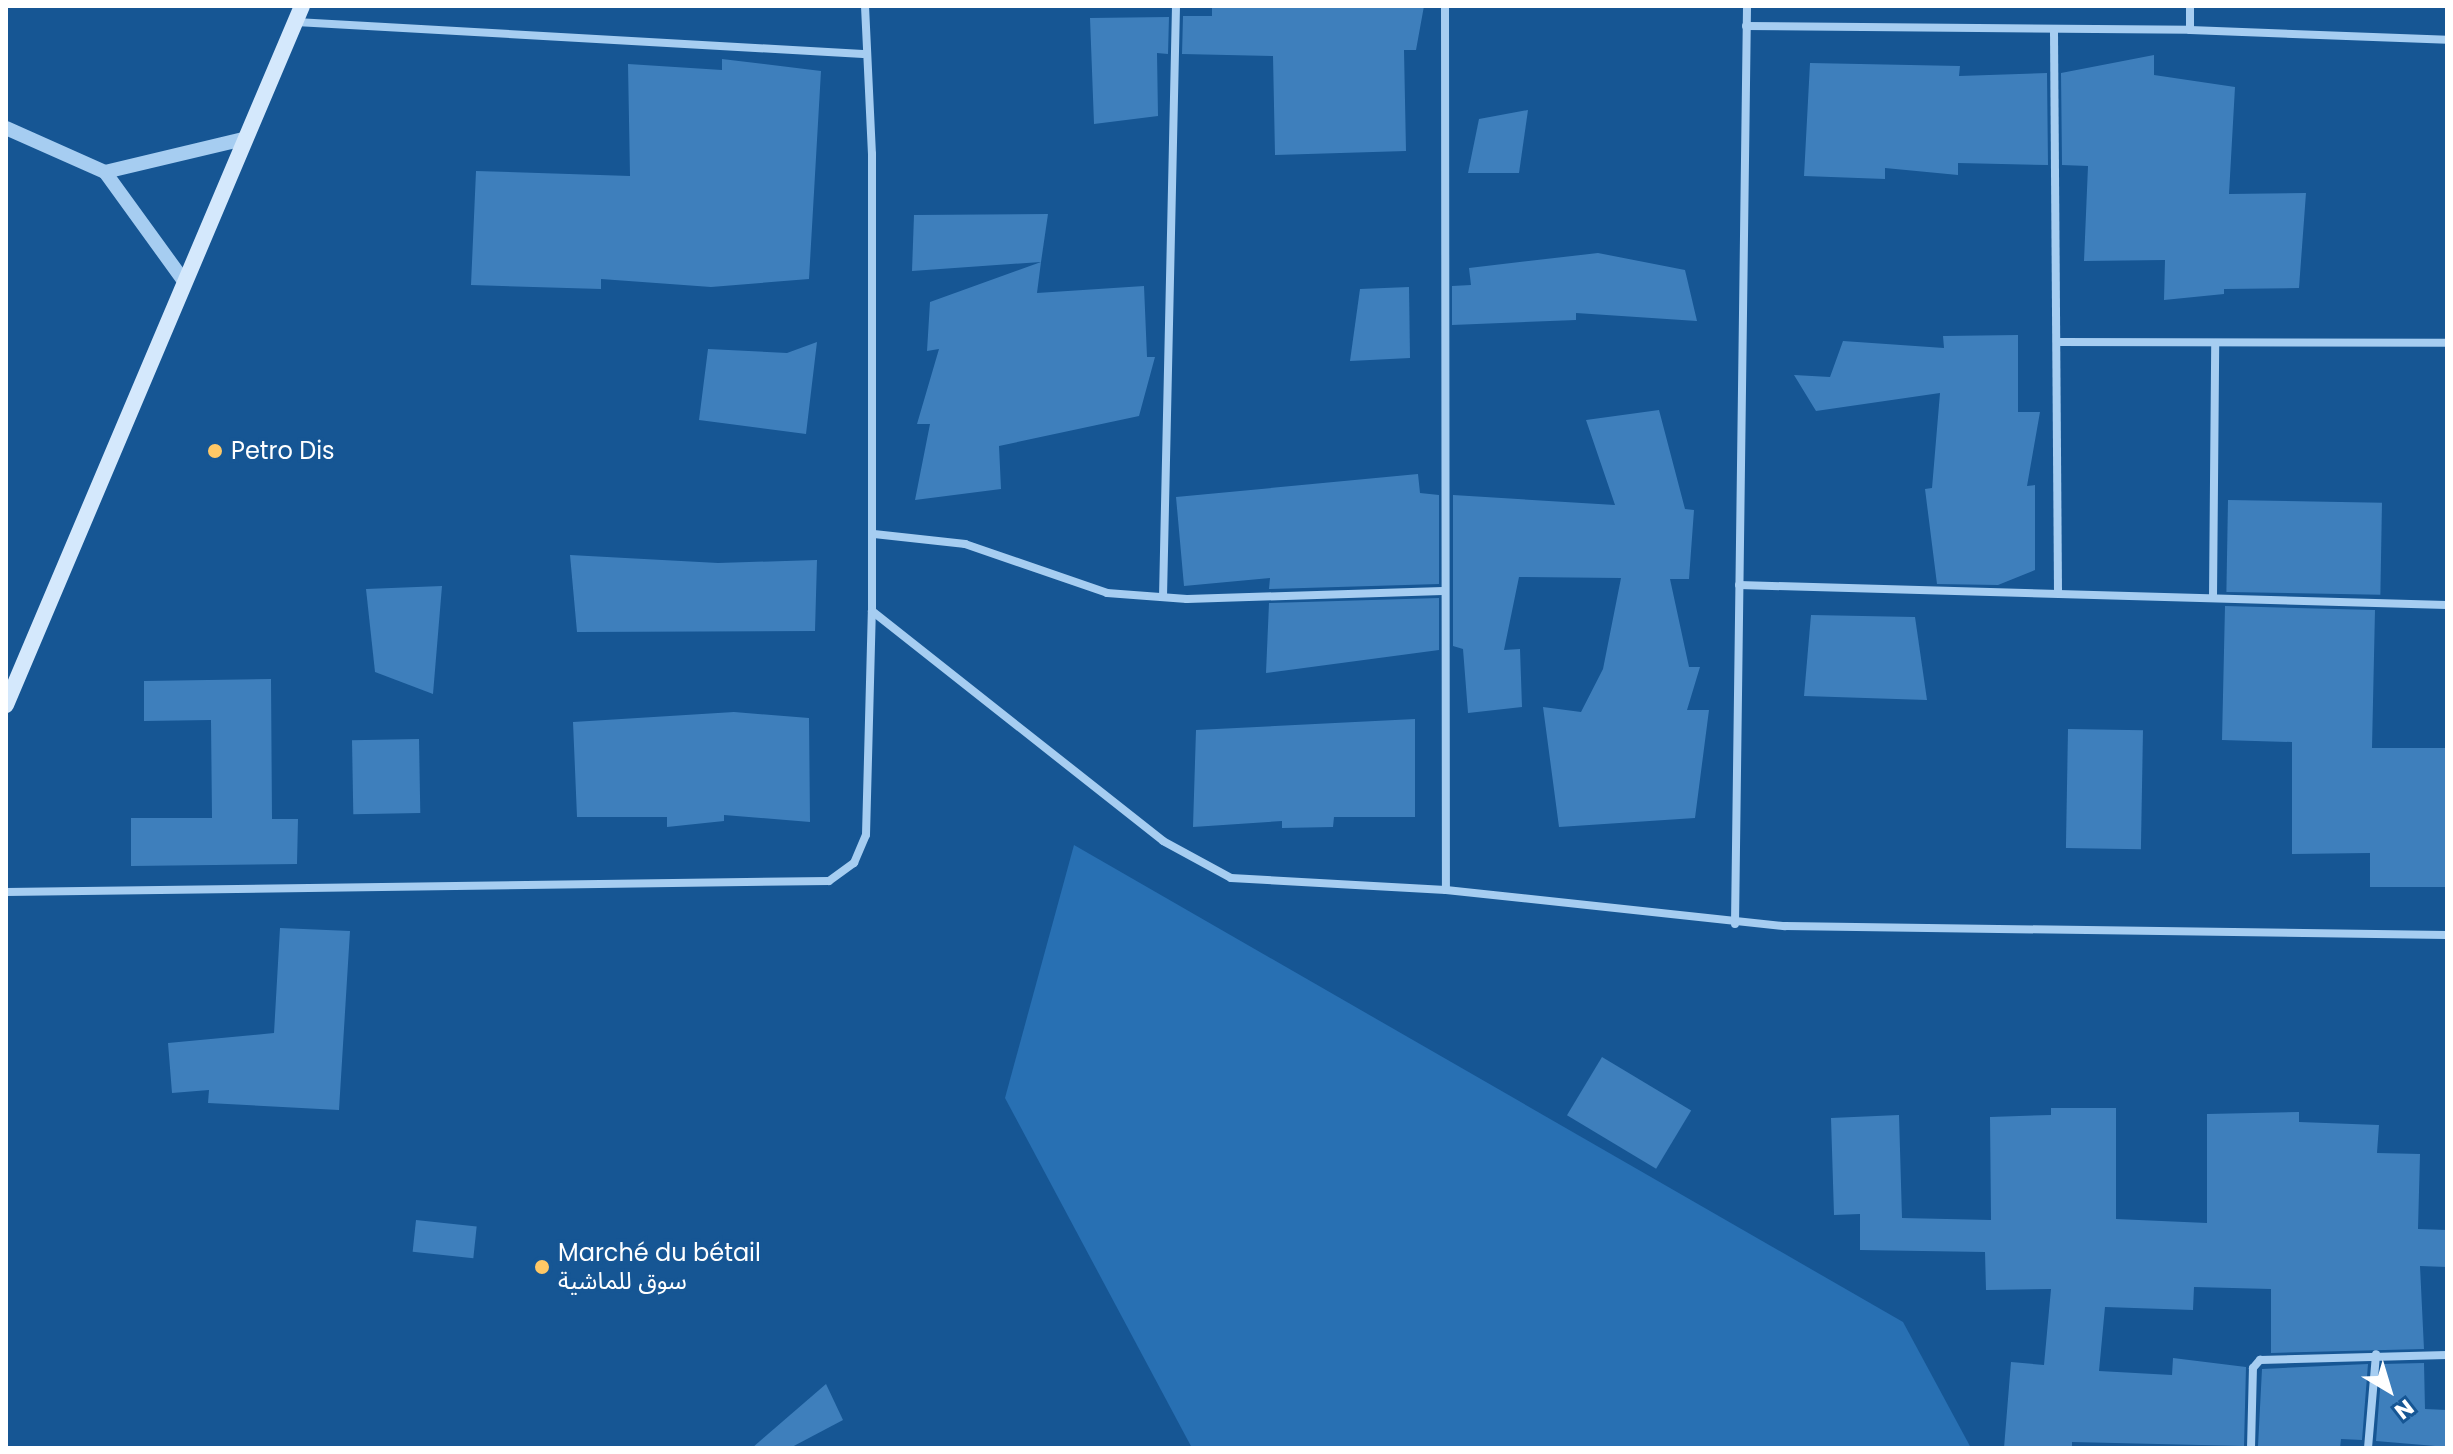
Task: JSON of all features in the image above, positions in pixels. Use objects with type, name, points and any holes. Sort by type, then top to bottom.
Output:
[{"type":"main road","points":[[6,705],[302,6]]},
{"type":"street","points":[[6,892],[829,881],[854,863],[866,835],[874,534],[872,154],[863,54],[865,6]]},
{"type":"street","points":[[1163,597],[1176,6]]},
{"type":"street","points":[[1445,6],[1443,591],[1446,890]]},
{"type":"street","points":[[1735,924],[1747,6]]},
{"type":"street","points":[[2190,6],[2190,30]]},
{"type":"street","points":[[295,22],[863,54]]},
{"type":"street","points":[[1746,26],[2054,32],[2190,30],[2447,40]]},
{"type":"street","points":[[2054,32],[2059,342],[2058,592]]},
{"type":"street","points":[[6,128],[105,172],[184,281]]},
{"type":"street","points":[[105,172],[244,139]]},
{"type":"street","points":[[2059,342],[2215,345],[2447,343]]},
{"type":"street","points":[[2213,597],[2215,345]]},
{"type":"street","points":[[874,534],[965,544],[1107,593],[1163,597],[1443,591]]},
{"type":"street","points":[[1739,585],[2447,605]]},
{"type":"street","points":[[872,611],[1024,737],[1194,862],[1231,878],[1446,890],[1735,924],[2447,935]]},
{"type":"street","points":[[2368,1448],[2376,1354]]},
{"type":"street","points":[[2251,1448],[2253,1368],[2260,1360],[2376,1354],[2447,1355]]},
{"type":"shaded area","points":[[1074,845],[1903,1322],[1971,1448],[1192,1448],[1005,1098]]},
{"type":"building","points":[[1212,6],[1424,6],[1416,50],[1404,50],[1406,151],[1275,155],[1273,56],[1182,54],[1183,16],[1212,16]]},
{"type":"building","points":[[1169,17],[1168,54],[1157,53],[1158,116],[1094,124],[1090,18]]},
{"type":"building","points":[[2154,55],[2154,75],[2235,87],[2229,194],[2306,193],[2299,288],[2224,289],[2224,294],[2164,300],[2165,260],[2084,261],[2088,166],[2062,165],[2061,73]]},
{"type":"building","points":[[722,59],[821,71],[809,279],[711,287],[601,279],[601,289],[471,285],[476,171],[630,176],[628,64],[722,70]]},
{"type":"building","points":[[1810,63],[1960,66],[1959,76],[2047,73],[2048,165],[1958,163],[1958,175],[1885,168],[1885,179],[1804,176]]},
{"type":"building","points":[[1528,110],[1519,173],[1468,173],[1479,119]]},
{"type":"building","points":[[1048,214],[1041,262],[912,271],[914,215]]},
{"type":"building","points":[[1598,253],[1685,270],[1697,321],[1576,313],[1576,320],[1452,325],[1452,286],[1471,285],[1469,268]]},
{"type":"building","points":[[1041,262],[1037,293],[1144,286],[1147,357],[1155,357],[1139,416],[999,446],[1001,489],[915,500],[930,424],[917,424],[939,349],[927,351],[930,302]]},
{"type":"building","points":[[1409,287],[1410,358],[1350,361],[1360,289]]},
{"type":"building","points":[[2018,335],[2018,412],[2040,412],[2027,486],[2035,485],[2035,570],[1998,585],[1937,584],[1925,489],[1932,488],[1940,393],[1816,411],[1794,375],[1830,377],[1843,341],[1944,348],[1943,336]]},
{"type":"building","points":[[817,342],[806,434],[699,420],[708,349],[787,353]]},
{"type":"building","points":[[1659,410],[1685,509],[1694,510],[1689,579],[1670,579],[1689,667],[1700,667],[1687,710],[1709,710],[1695,818],[1559,827],[1543,707],[1581,712],[1603,669],[1621,578],[1519,577],[1504,650],[1520,649],[1522,707],[1468,713],[1463,649],[1453,646],[1453,495],[1615,505],[1586,420]]},
{"type":"building","points":[[1418,474],[1420,493],[1439,495],[1439,584],[1269,589],[1270,578],[1184,586],[1176,497]]},
{"type":"building","points":[[2228,500],[2382,503],[2380,595],[2226,592]]},
{"type":"building","points":[[570,555],[718,563],[817,560],[815,631],[577,632]]},
{"type":"building","points":[[442,586],[433,694],[375,672],[366,589]]},
{"type":"building","points":[[1439,598],[1439,650],[1266,673],[1269,603]]},
{"type":"building","points":[[2225,606],[2375,610],[2372,748],[2447,748],[2447,887],[2370,887],[2370,853],[2292,854],[2292,742],[2222,740]]},
{"type":"building","points":[[1811,615],[1915,617],[1927,700],[1804,696]]},
{"type":"building","points":[[271,679],[272,819],[298,819],[297,864],[131,866],[131,818],[212,818],[211,720],[144,721],[144,681]]},
{"type":"building","points":[[734,712],[809,718],[810,822],[724,815],[724,821],[667,827],[667,817],[577,817],[573,722]]},
{"type":"building","points":[[1415,719],[1415,817],[1334,817],[1333,827],[1282,828],[1282,821],[1193,827],[1196,730]]},
{"type":"building","points":[[2068,729],[2143,730],[2141,849],[2066,848]]},
{"type":"building","points":[[419,739],[420,813],[353,814],[352,740]]},
{"type":"building","points":[[280,928],[350,931],[339,1110],[208,1103],[209,1090],[172,1093],[168,1043],[274,1033]]},
{"type":"building","points":[[1602,1057],[1691,1111],[1656,1169],[1567,1115]]},
{"type":"building","points":[[2051,1108],[2116,1108],[2116,1219],[2207,1223],[2207,1114],[2299,1112],[2299,1122],[2379,1125],[2377,1153],[2420,1154],[2418,1229],[2447,1230],[2447,1267],[2420,1266],[2424,1349],[2271,1353],[2271,1289],[2194,1287],[2193,1310],[2105,1307],[2099,1371],[2172,1375],[2173,1358],[2246,1367],[2244,1446],[2072,1442],[2072,1448],[2004,1448],[2011,1362],[2044,1365],[2051,1289],[1986,1290],[1985,1252],[1860,1250],[1860,1214],[1834,1215],[1831,1118],[1899,1115],[1902,1218],[1991,1220],[1990,1117],[2051,1115]]},
{"type":"building","points":[[416,1220],[477,1226],[473,1258],[413,1252]]},
{"type":"building","points":[[2424,1363],[2425,1409],[2447,1410],[2447,1447],[2376,1441],[2382,1364]]},
{"type":"building","points":[[2368,1364],[2362,1440],[2341,1439],[2340,1448],[2258,1446],[2262,1369]]},
{"type":"building","points":[[826,1384],[843,1420],[790,1448],[752,1448]]},
{"type":"place","name":"Petro Dis","points":[[215,451]]},
{"type":"place","name":"Marché du bétail سوق للماشية","points":[[542,1267]]}]
